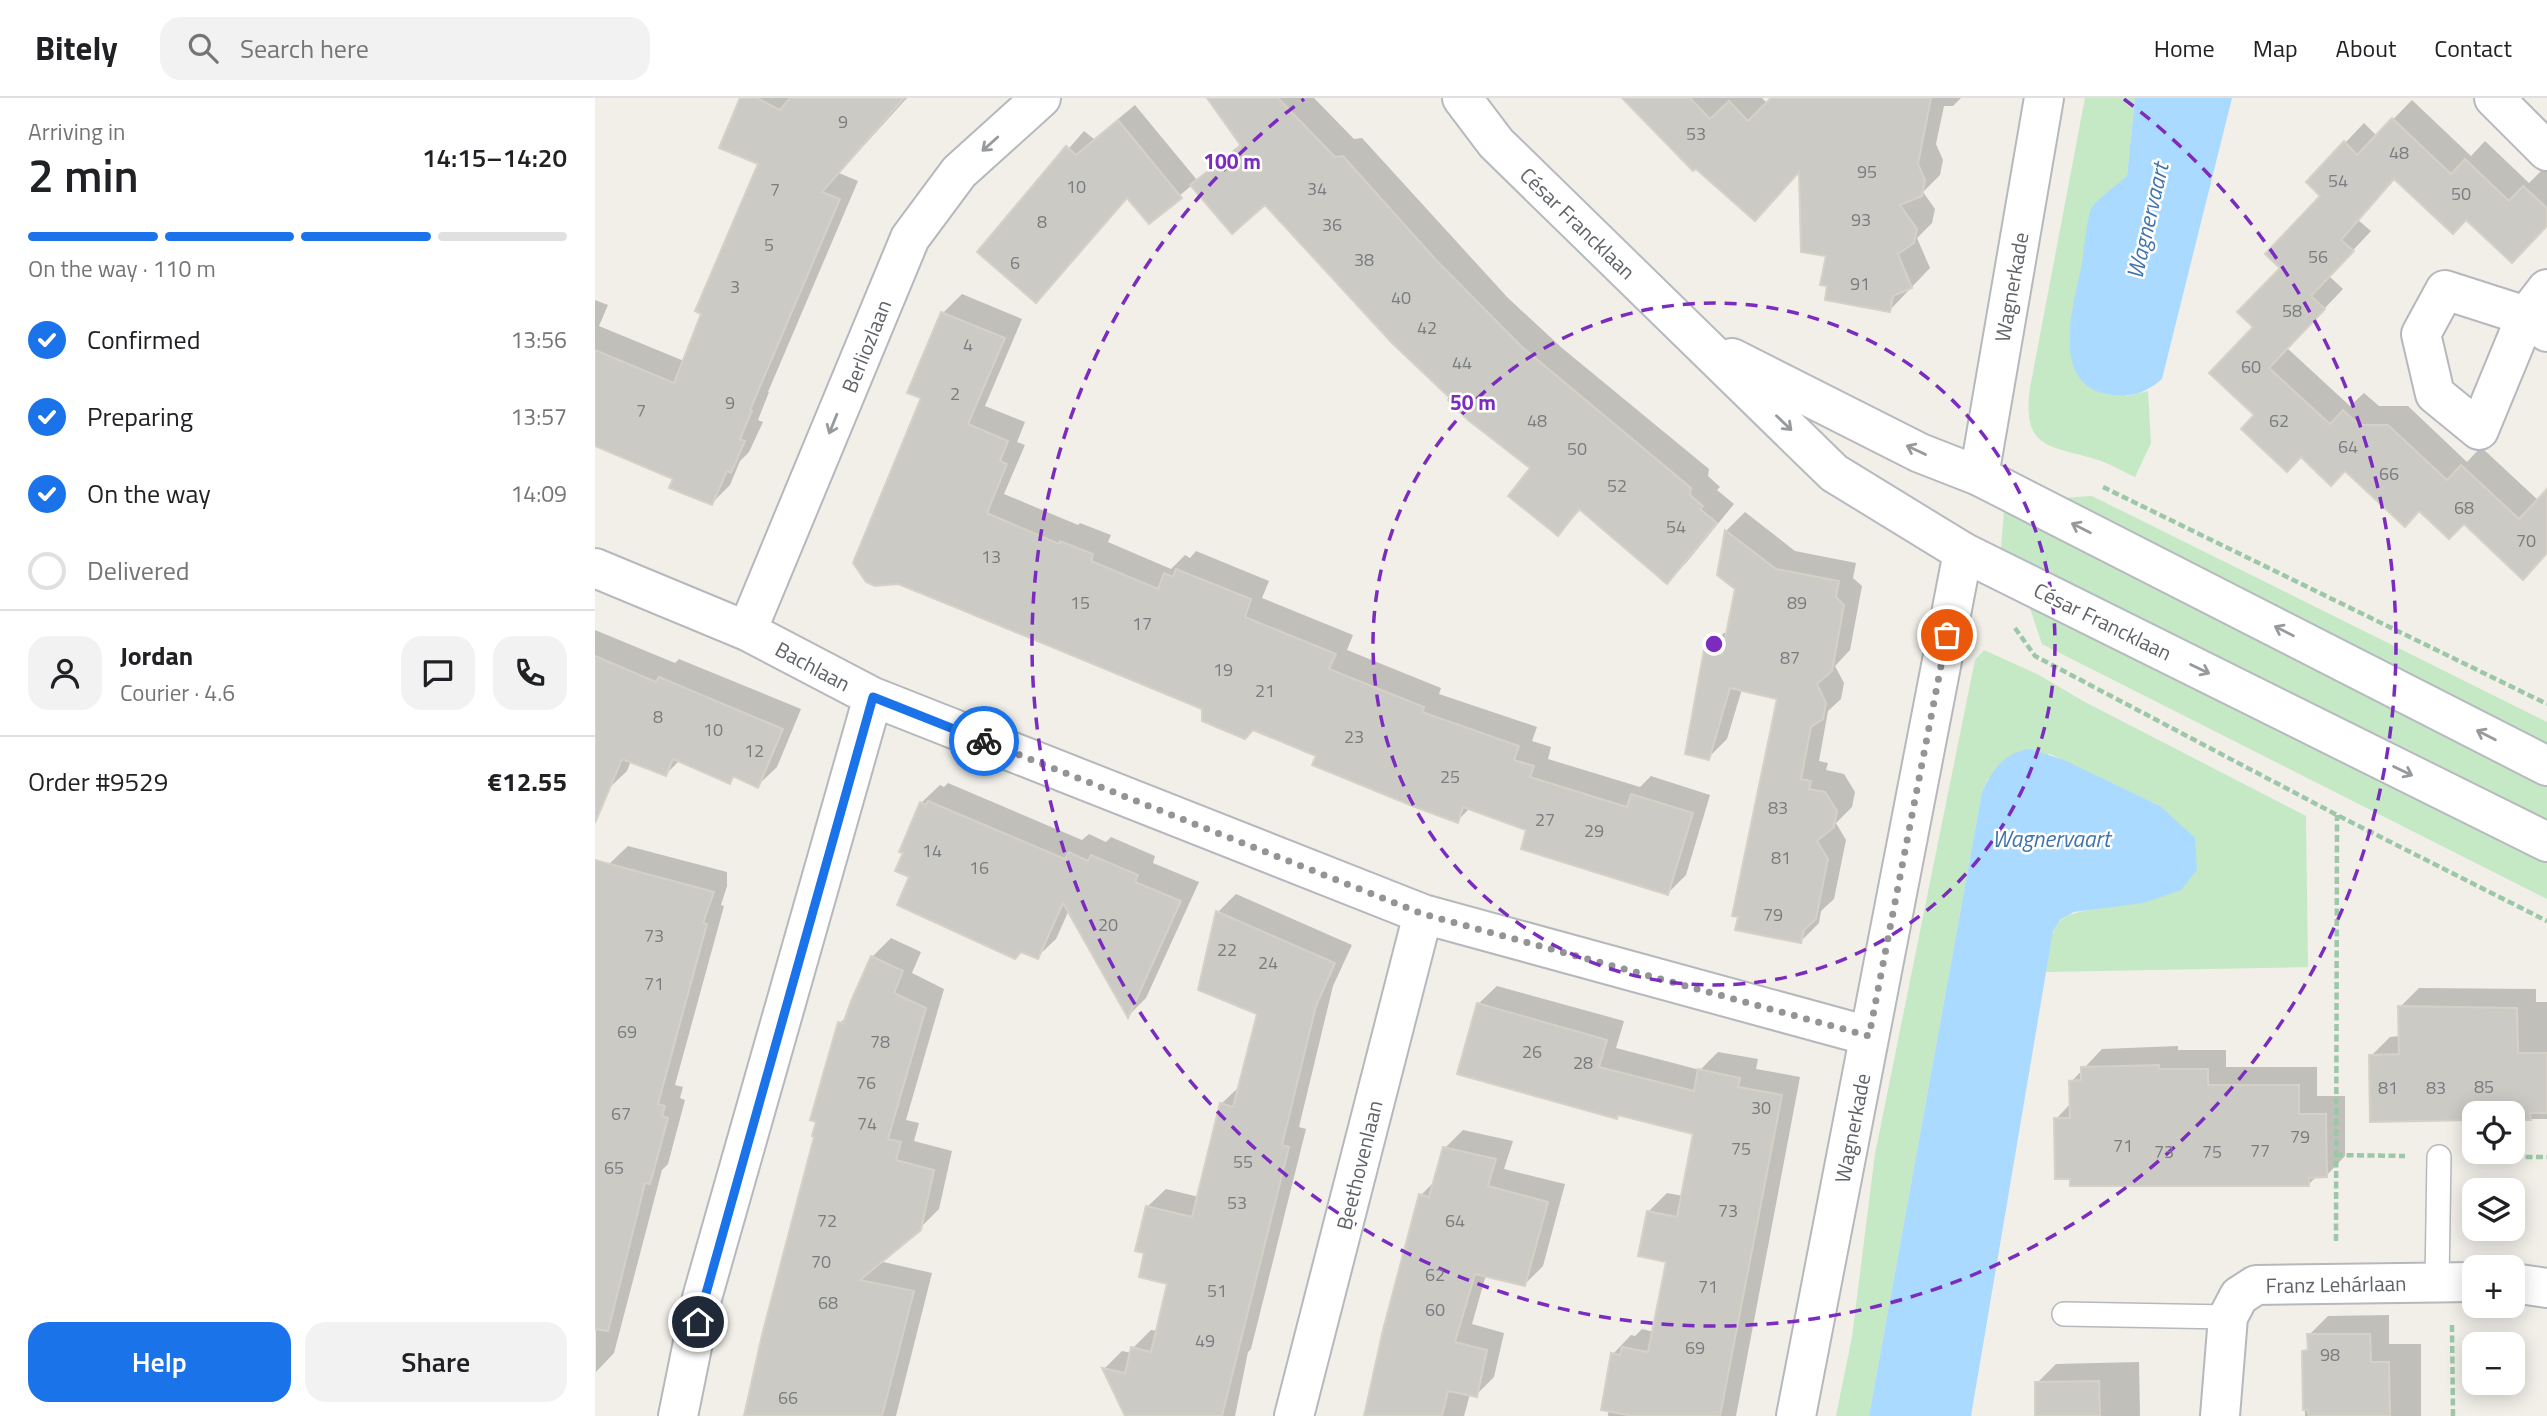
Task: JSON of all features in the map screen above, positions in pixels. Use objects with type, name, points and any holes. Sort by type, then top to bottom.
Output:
[{"type":"street","name":"Berliozlaan","points":[[747,631],[910,238],[959,172],[1041,98]]},
{"type":"street","name":"César Francklaan","points":[[1462,98],[1496,143],[1834,473],[1963,552],[2547,842]]},
{"type":"street","name":"Wagnerkade","points":[[1979,476],[2044,98]]},
{"type":"street","points":[[2494,98],[2547,151]]},
{"type":"street","name":"César Francklaan","points":[[1700,341],[1920,453],[1979,476],[2547,766]]},
{"type":"street","name":"Wagnerkade","points":[[1796,1416],[1963,552]]},
{"type":"street","name":"Bachlaan","points":[[595,568],[747,631],[873,697],[1423,914],[1869,1036]]},
{"type":"street","points":[[678,1416],[702,1298],[873,697]]},
{"type":"street","name":"Beethovenlaan","points":[[1294,1416],[1423,914]]},
{"type":"street","name":"Franz Lehárlaan","points":[[2228,1317],[2239,1296],[2256,1285],[2454,1282]]},
{"type":"street","points":[[2525,1285],[2547,1288]]},
{"type":"street","points":[[2220,1416],[2228,1317]]},
{"type":"lane","points":[[2439,1157],[2454,1282]]},
{"type":"lane","points":[[2064,1314],[2228,1317]]},
{"type":"path","points":[[2013,625],[2035,656],[2337,815],[2547,921]]},
{"type":"path","points":[[2335,1283],[2337,815]]},
{"type":"path","points":[[2453,1416],[2454,1282]]},
{"type":"green space","points":[[2085,98],[2135,98],[2127,176],[2091,209],[2126,396],[2148,391],[2151,443],[2135,477],[2100,461],[2042,441],[2030,423],[2030,388]]},
{"type":"green space","points":[[2092,496],[2547,722],[2547,746],[2049,499]]},
{"type":"green space","points":[[2004,510],[2547,784],[2547,821],[2001,549]]},
{"type":"green space","points":[[2030,608],[2287,725],[2547,861],[2547,899],[2042,644]]},
{"type":"green space","points":[[1984,650],[2039,675],[2083,701],[2306,816],[2308,967],[2046,972],[2053,932],[2057,924],[2072,914],[2103,908],[2160,806],[2050,754],[1988,779],[1982,792],[1869,1416],[1836,1416],[1852,1337],[1875,1154],[1975,660]]},
{"type":"water","points":[[2135,98],[2232,98],[2162,379],[2140,393],[2113,395],[2092,389],[2079,377],[2072,361],[2071,321],[2091,209],[2127,176]]},
{"type":"water","name":"Wagnervaart","points":[[2030,749],[2064,760],[2160,806],[2195,838],[2197,870],[2181,890],[2143,903],[2074,912],[2060,920],[2053,931],[1971,1416],[1869,1416],[1982,792],[2000,763],[2013,754]]},
{"type":"building","points":[[740,98],[757,98],[780,110],[790,98],[904,98],[822,192],[840,199],[750,410],[752,411],[740,439],[745,441],[731,473],[727,471],[712,505],[669,488],[673,479],[595,446],[595,350],[674,383],[701,314],[695,311],[758,164],[719,148]]},
{"type":"building","points":[[1207,98],[1278,98],[1335,157],[1343,156],[1437,261],[1522,347],[1691,488],[1690,495],[1703,506],[1700,509],[1717,523],[1667,584],[1579,509],[1558,536],[1508,496],[1530,468],[1468,420],[1448,400],[1450,398],[1392,343],[1265,205],[1232,234],[1190,185],[1241,146]]},
{"type":"building","points":[[1622,98],[1690,98],[1710,119],[1729,101],[1748,121],[1771,98],[1931,98],[1918,164],[1925,180],[1922,196],[1900,205],[1917,229],[1914,243],[1898,254],[1912,288],[1893,296],[1890,312],[1825,300],[1827,286],[1820,285],[1826,256],[1801,252],[1799,172],[1755,221],[1696,169],[1693,171]]},
{"type":"building","points":[[2392,118],[2451,174],[2465,159],[2509,201],[2523,186],[2547,208],[2547,226],[2512,263],[2466,220],[2453,234],[2394,179],[2341,240],[2354,251],[2311,296],[2325,309],[2269,368],[2330,424],[2343,410],[2359,425],[2388,425],[2447,480],[2461,465],[2519,519],[2547,489],[2547,553],[2523,580],[2464,524],[2449,539],[2419,511],[2405,527],[2345,471],[2331,486],[2301,457],[2287,472],[2241,429],[2254,415],[2209,373],[2253,327],[2237,312],[2280,268],[2265,254],[2320,196],[2306,182],[2344,141],[2357,155]]},
{"type":"building","points":[[1118,120],[1182,198],[1149,224],[1127,198],[1036,303],[977,252],[1066,146],[1076,155]]},
{"type":"building","points":[[941,312],[1005,338],[968,424],[1008,441],[1000,461],[1007,464],[987,513],[1059,544],[1060,541],[1093,554],[1091,561],[1158,589],[1164,573],[1173,577],[1176,569],[1251,599],[1245,617],[1336,654],[1329,669],[1424,707],[1422,712],[1519,746],[1514,760],[1534,766],[1530,777],[1627,807],[1631,794],[1693,813],[1668,895],[1521,849],[1526,830],[1463,807],[1458,823],[1415,807],[1312,765],[1316,756],[1253,730],[1245,739],[1202,721],[1202,709],[950,605],[898,584],[875,586],[866,582],[853,563],[921,398],[907,393]]},
{"type":"building","points":[[1725,530],[1776,569],[1839,581],[1836,597],[1844,605],[1832,671],[1817,684],[1826,703],[1823,719],[1811,727],[1801,779],[1811,781],[1809,789],[1825,792],[1837,811],[1834,827],[1817,841],[1828,859],[1816,919],[1804,930],[1801,943],[1735,930],[1738,917],[1732,916],[1777,699],[1730,688],[1709,760],[1685,754],[1704,650],[1722,654],[1735,589],[1717,575]]},
{"type":"building","points":[[595,656],[656,682],[659,677],[783,729],[758,788],[733,776],[730,784],[673,759],[666,776],[622,759],[595,823]]},
{"type":"building","points":[[928,801],[1065,859],[1069,852],[1088,861],[1091,855],[1138,875],[1135,882],[1181,901],[1128,1018],[1063,903],[1038,959],[1021,952],[1015,959],[897,905],[909,877],[895,871],[903,853],[899,852],[920,802],[926,805]]},
{"type":"building","points":[[595,860],[714,892],[703,923],[707,924],[658,1104],[665,1106],[662,1116],[668,1118],[650,1184],[645,1183],[608,1331],[595,1329]]},
{"type":"building","points":[[1216,911],[1335,963],[1316,1006],[1282,1145],[1289,1147],[1222,1416],[1125,1416],[1102,1368],[1125,1373],[1131,1347],[1151,1352],[1167,1284],[1139,1277],[1144,1253],[1135,1251],[1146,1206],[1192,1217],[1220,1103],[1233,1107],[1257,1014],[1198,990]]},
{"type":"building","points":[[871,956],[903,971],[894,993],[926,1008],[888,1139],[901,1142],[896,1160],[934,1170],[921,1230],[860,1280],[914,1291],[882,1416],[744,1416],[762,1335],[814,1137],[812,1136],[816,1122],[810,1120],[838,1022],[843,1024]]},
{"type":"building","points":[[1477,1003],[1607,1040],[1599,1067],[1694,1091],[1698,1069],[1740,1078],[1738,1087],[1782,1095],[1720,1416],[1633,1416],[1601,1410],[1611,1353],[1620,1355],[1622,1347],[1648,1352],[1666,1262],[1638,1256],[1647,1211],[1677,1217],[1693,1134],[1618,1115],[1617,1119],[1457,1074]]},
{"type":"building","points":[[2398,1006],[2517,1008],[2518,1053],[2547,1053],[2547,1113],[2530,1113],[2531,1120],[2525,1120],[2525,1101],[2462,1101],[2462,1120],[2370,1122],[2369,1055],[2399,1054]]},
{"type":"building","points":[[2159,1065],[2159,1069],[2208,1069],[2208,1085],[2299,1085],[2299,1114],[2326,1114],[2327,1177],[2309,1178],[2309,1186],[2070,1186],[2070,1179],[2055,1179],[2054,1118],[2070,1118],[2069,1081],[2081,1080],[2081,1067]]},
{"type":"building","points":[[1443,1147],[1496,1159],[1488,1186],[1548,1202],[1525,1286],[1475,1274],[1455,1342],[1487,1350],[1477,1397],[1448,1391],[1442,1416],[1364,1416],[1383,1330],[1419,1194],[1429,1197]]},
{"type":"building","points":[[2307,1334],[2370,1334],[2371,1362],[2389,1362],[2390,1416],[2309,1416],[2308,1410],[2303,1410],[2302,1351],[2308,1350]]},
{"type":"building","points":[[2099,1381],[2100,1416],[2035,1416],[2035,1382]]},
{"type":"way so far","points":[[984,741],[1423,914],[1869,1036],[1947,635]]},
{"type":"route","points":[[698,1322],[702,1298],[873,697],[984,741]]}]
